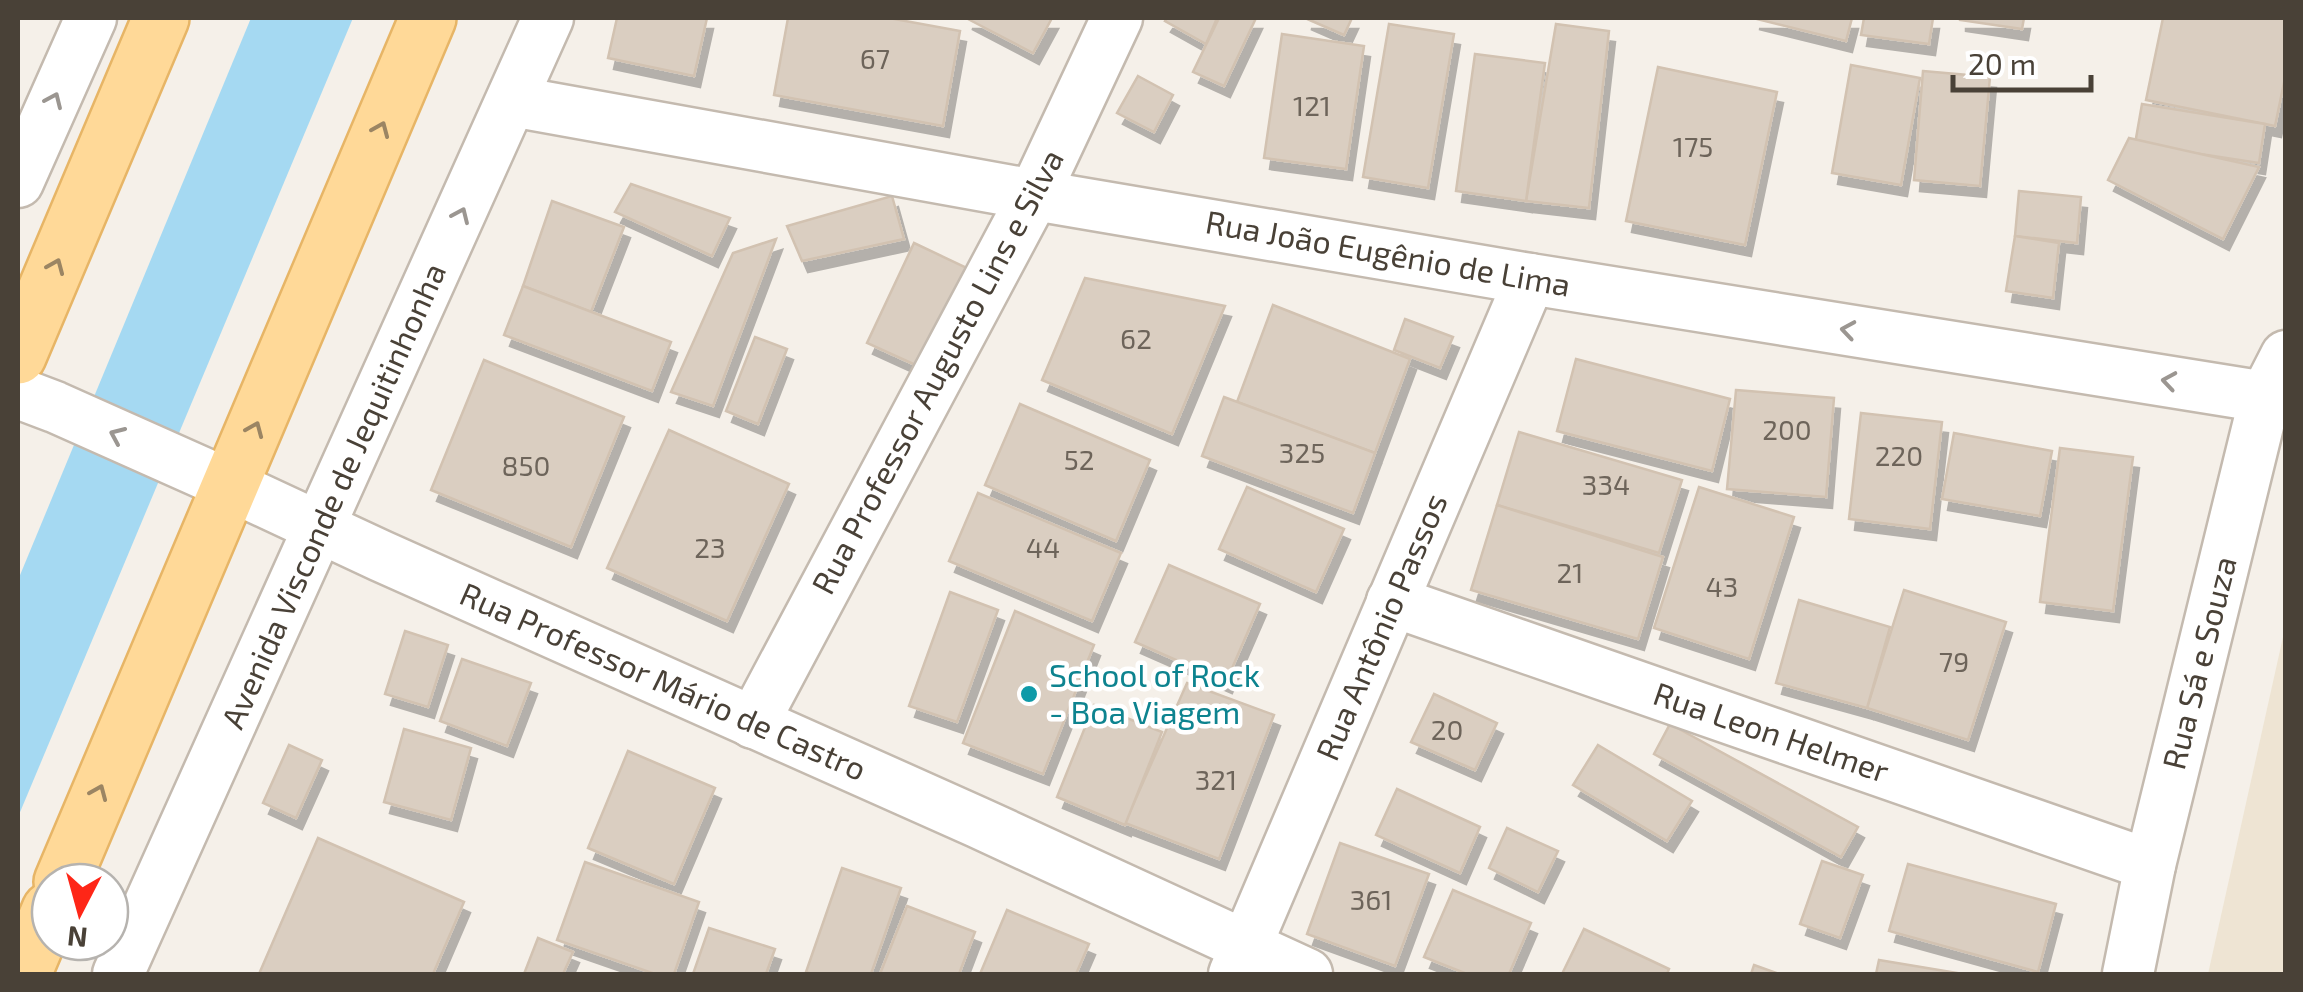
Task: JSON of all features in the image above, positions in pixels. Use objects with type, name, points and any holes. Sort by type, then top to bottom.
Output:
[{"type":"main road","points":[[18,356],[161,18]]},
{"type":"main road","points":[[70,862],[428,18]]},
{"type":"street","points":[[18,182],[91,18]]},
{"type":"street","name":"Avenida Visconde de Jequitinhonha","points":[[118,974],[548,18]]},
{"type":"street","name":"Rua Professor Augusto Lins e Silva","points":[[753,722],[1034,195],[1117,18]]},
{"type":"street","name":"Rua João Eugênio de Lima","points":[[512,100],[1034,195],[1530,279],[2275,376]]},
{"type":"street","name":"Rua Antônio Passos","points":[[1241,960],[1530,279]]},
{"type":"street","name":"Rua Sá e Souza","points":[[2128,974],[2150,865],[2275,376]]},
{"type":"street","name":"Rua Professor Mário de Castro","points":[[36,400],[753,722],[1241,960],[1308,974]]},
{"type":"street","name":"Rua Leon Helmer","points":[[1392,601],[2150,865]]},
{"type":"shaded area","points":[[2285,628],[2285,974],[2208,974]]},
{"type":"water","points":[[251,18],[353,18],[18,817],[18,580]]},
{"type":"building","points":[[617,18],[707,18],[694,76],[608,58]]},
{"type":"building","points":[[788,18],[889,18],[960,31],[943,126],[774,95]]},
{"type":"building","points":[[966,18],[1052,18],[1033,53]]},
{"type":"building","points":[[1217,18],[1206,44],[1165,21]]},
{"type":"building","points":[[1219,18],[1256,18],[1224,86],[1193,72]]},
{"type":"building","points":[[1305,18],[1352,18],[1344,35]]},
{"type":"building","points":[[1753,18],[1852,18],[1846,41]]},
{"type":"building","points":[[1864,18],[1933,18],[1929,44],[1861,35]]},
{"type":"building","points":[[1960,18],[2024,18],[2022,29]]},
{"type":"building","points":[[2163,18],[2286,18],[2286,73],[2275,126],[2146,100]]},
{"type":"building","points":[[1389,24],[1454,34],[1428,188],[1363,177]]},
{"type":"building","points":[[1556,24],[1609,31],[1589,208],[1526,201]]},
{"type":"building","points":[[1282,34],[1364,46],[1346,169],[1264,158]]},
{"type":"building","points":[[1475,54],[1545,63],[1526,201],[1456,191]]},
{"type":"building","points":[[1851,65],[1920,78],[1901,185],[1832,173]]},
{"type":"building","points":[[1658,67],[1777,92],[1745,245],[1626,221]]},
{"type":"building","points":[[1923,71],[1990,77],[1980,186],[1914,180]]},
{"type":"building","points":[[1138,76],[1173,95],[1154,132],[1117,113]]},
{"type":"building","points":[[2142,104],[2265,124],[2259,163],[2135,144]]},
{"type":"building","points":[[2129,138],[2259,167],[2223,239],[2108,180]]},
{"type":"building","points":[[631,184],[730,218],[712,256],[615,212]]},
{"type":"building","points":[[2019,191],[2081,197],[2077,243],[2015,236]]},
{"type":"building","points":[[892,196],[904,239],[802,261],[787,226]]},
{"type":"building","points":[[552,201],[624,227],[591,312],[523,286]]},
{"type":"building","points":[[2015,236],[2059,243],[2053,298],[2006,291]]},
{"type":"building","points":[[776,239],[713,406],[671,392],[733,253]]},
{"type":"building","points":[[914,243],[967,268],[920,367],[867,343]]},
{"type":"building","points":[[1085,278],[1225,306],[1172,434],[1042,380]]},
{"type":"building","points":[[523,286],[671,342],[652,391],[504,335]]},
{"type":"building","points":[[1273,305],[1410,359],[1375,453],[1237,402]]},
{"type":"building","points":[[1405,319],[1453,337],[1440,368],[1394,350]]},
{"type":"building","points":[[755,337],[787,349],[758,424],[726,411]]},
{"type":"building","points":[[1576,359],[1730,399],[1712,471],[1557,431]]},
{"type":"building","points":[[484,360],[624,417],[571,547],[431,490]]},
{"type":"building","points":[[1736,390],[1834,398],[1826,497],[1727,489]]},
{"type":"building","points":[[1224,397],[1375,453],[1353,513],[1202,456]]},
{"type":"building","points":[[1020,404],[1150,460],[1116,541],[985,485]]},
{"type":"building","points":[[1861,413],[1942,422],[1930,529],[1849,519]]},
{"type":"building","points":[[669,430],[789,484],[727,621],[607,568]]},
{"type":"building","points":[[1519,432],[1682,480],[1659,553],[1497,505]]},
{"type":"building","points":[[1954,433],[2052,451],[2040,516],[1942,499]]},
{"type":"building","points":[[2060,448],[2133,457],[2113,611],[2040,602]]},
{"type":"building","points":[[1247,487],[1344,529],[1316,592],[1219,549]]},
{"type":"building","points":[[1699,487],[1794,517],[1749,659],[1654,628]]},
{"type":"building","points":[[978,493],[1121,553],[1092,621],[949,561]]},
{"type":"building","points":[[1497,505],[1663,557],[1638,639],[1471,590]]},
{"type":"building","points":[[1169,565],[1260,604],[1226,682],[1135,642]]},
{"type":"building","points":[[1904,590],[2006,622],[1968,740],[1867,708]]},
{"type":"building","points":[[950,592],[998,610],[957,722],[909,706]]},
{"type":"building","points":[[1799,600],[1890,627],[1867,708],[1776,683]]},
{"type":"building","name":"School of Rock - Boa Viagem","points":[[1015,611],[1094,645],[1043,774],[963,743]]},
{"type":"building","points":[[405,631],[448,645],[428,707],[385,694]]},
{"type":"building","points":[[462,659],[531,683],[507,746],[440,721]]},
{"type":"building","points":[[1187,683],[1274,715],[1219,859],[1125,823]]},
{"type":"building","points":[[1434,694],[1497,723],[1475,770],[1411,742]]},
{"type":"building","points":[[1094,705],[1162,732],[1125,825],[1057,797]]},
{"type":"building","points":[[1670,724],[1858,827],[1841,857],[1654,754]]},
{"type":"building","points":[[404,729],[471,748],[451,820],[384,802]]},
{"type":"building","points":[[289,745],[322,760],[296,818],[263,803]]},
{"type":"building","points":[[1598,745],[1692,801],[1667,841],[1573,785]]},
{"type":"building","points":[[628,751],[715,788],[674,884],[588,848]]},
{"type":"building","points":[[1397,789],[1480,827],[1460,873],[1376,835]]},
{"type":"building","points":[[1507,828],[1558,851],[1538,892],[1489,868]]},
{"type":"building","points":[[318,838],[464,902],[433,974],[259,974]]},
{"type":"building","points":[[1340,843],[1429,874],[1395,966],[1307,934]]},
{"type":"building","points":[[1822,861],[1863,875],[1840,938],[1800,924]]},
{"type":"building","points":[[585,862],[699,902],[674,974],[655,974],[557,940]]},
{"type":"building","points":[[1908,864],[2056,904],[2038,972],[1889,931]]},
{"type":"building","points":[[842,868],[901,888],[871,974],[812,974],[806,972]]},
{"type":"building","points":[[1453,890],[1531,923],[1509,974],[1467,974],[1424,957]]},
{"type":"building","points":[[907,906],[975,932],[959,974],[880,974]]},
{"type":"building","points":[[1007,910],[1089,944],[1076,974],[980,974]]},
{"type":"building","points":[[709,928],[775,949],[766,974],[693,974]]},
{"type":"building","points":[[1584,929],[1669,969],[1667,974],[1562,974]]},
{"type":"building","points":[[538,938],[573,952],[563,974],[524,974]]},
{"type":"building","points":[[1879,960],[1963,974],[1876,974]]},
{"type":"building","points":[[1754,965],[1779,974],[1751,974]]},
{"type":"place","name":"School of Rock - Boa Viagem","points":[[1029,694]]}]
